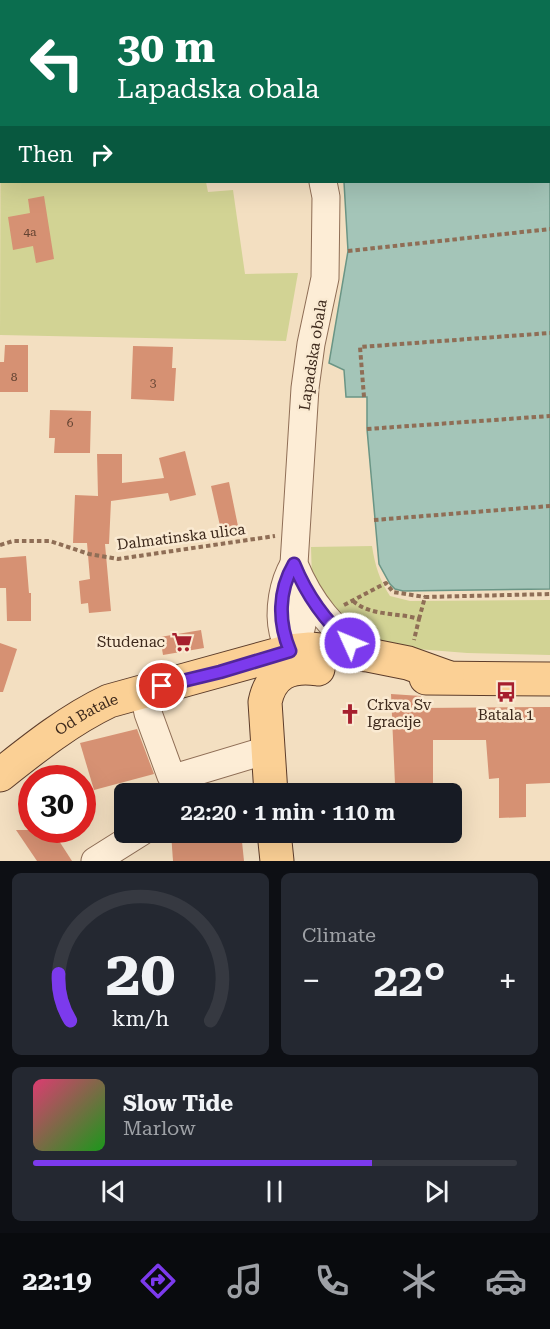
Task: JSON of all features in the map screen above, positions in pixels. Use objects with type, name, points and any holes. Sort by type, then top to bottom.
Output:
[{"type":"main road","points":[[270,783],[265,702],[267,692],[291,659],[329,650],[408,663],[447,677]]},
{"type":"main road","points":[[291,659],[306,667],[386,678],[550,679]]},
{"type":"main road","name":"Od Batale","points":[[0,775],[34,748],[91,710],[109,701],[143,690],[220,672],[291,659]]},
{"type":"main road","points":[[220,672],[237,675],[248,681],[256,688],[265,702]]},
{"type":"main road","points":[[275,843],[277,861]]},
{"type":"street","name":"Lapadska obala","points":[[291,659],[303,623],[305,603],[298,573],[297,533],[305,388],[311,344],[326,278],[326,208],[323,183]]},
{"type":"street","points":[[298,573],[314,604],[335,629],[368,655]]},
{"type":"street","points":[[143,690],[148,713],[171,776],[177,783]]},
{"type":"street","points":[[187,783],[267,750]]},
{"type":"street","points":[[95,861],[124,843]]},
{"type":"path","points":[[348,251],[550,229]]},
{"type":"path","points":[[364,397],[360,347],[550,333]]},
{"type":"path","points":[[367,429],[550,416]]},
{"type":"path","points":[[374,520],[550,506]]},
{"type":"path","name":"Dalmatinska ulica","points":[[0,545],[13,541],[50,541],[89,554],[118,559],[297,533]]},
{"type":"path","points":[[419,619],[411,616],[385,614],[360,607],[352,601],[386,583],[393,592],[410,596],[550,594]]},
{"type":"path","points":[[411,650],[425,597]]},
{"type":"green space","points":[[0,183],[206,183],[208,192],[233,190],[245,274],[298,273],[286,341],[0,335]]},
{"type":"green space","points":[[372,546],[378,572],[390,596],[410,601],[550,600],[550,655],[467,653],[392,647],[367,640],[346,625],[312,581],[311,547]]},
{"type":"shaded area","points":[[344,183],[550,183],[550,589],[403,591],[395,589],[390,584],[379,564],[367,429],[367,397],[346,397],[344,370],[329,363],[348,251]]},
{"type":"building","points":[[44,196],[54,259],[36,263],[33,246],[13,250],[8,217],[30,213],[28,199]]},
{"type":"building","points":[[5,345],[28,345],[28,392],[0,392],[0,362],[4,362]]},
{"type":"building","points":[[133,346],[173,347],[172,368],[176,368],[174,401],[131,399]]},
{"type":"building","points":[[50,410],[91,411],[90,453],[54,453],[55,438],[49,438]]},
{"type":"building","points":[[185,451],[196,495],[170,501],[168,493],[111,501],[109,544],[105,544],[111,611],[89,613],[88,603],[81,604],[79,581],[90,579],[87,543],[73,543],[75,495],[98,496],[97,454],[122,454],[122,483],[164,478],[159,458]]},
{"type":"building","points":[[229,482],[240,536],[223,539],[211,486]]},
{"type":"building","points":[[26,556],[29,593],[31,593],[31,621],[7,621],[6,588],[0,588],[0,558]]},
{"type":"building","name":"Studenac","points":[[201,630],[204,648],[163,655],[160,637]]},
{"type":"building","points":[[0,643],[17,649],[3,692],[0,692]]},
{"type":"building","points":[[391,694],[421,696],[421,708],[550,707],[550,783],[526,784],[526,817],[499,818],[499,778],[489,779],[486,740],[433,740],[433,783],[395,783]]},
{"type":"building","points":[[137,729],[154,774],[96,789],[96,765],[87,765],[80,743]]},
{"type":"building","points":[[25,843],[60,843],[72,861],[37,861]]},
{"type":"building","points":[[172,843],[242,843],[244,861],[173,861]]},
{"type":"place","name":"Studenac","points":[[182,642]]},
{"type":"place","name":"Batala 1","points":[[506,692]]},
{"type":"place","name":"Crkva Sv Igracije","points":[[350,714]]},
{"type":"route","points":[[162,686],[246,665],[290,651],[283,635],[281,609],[285,584],[294,564],[314,604],[350,643]]}]
